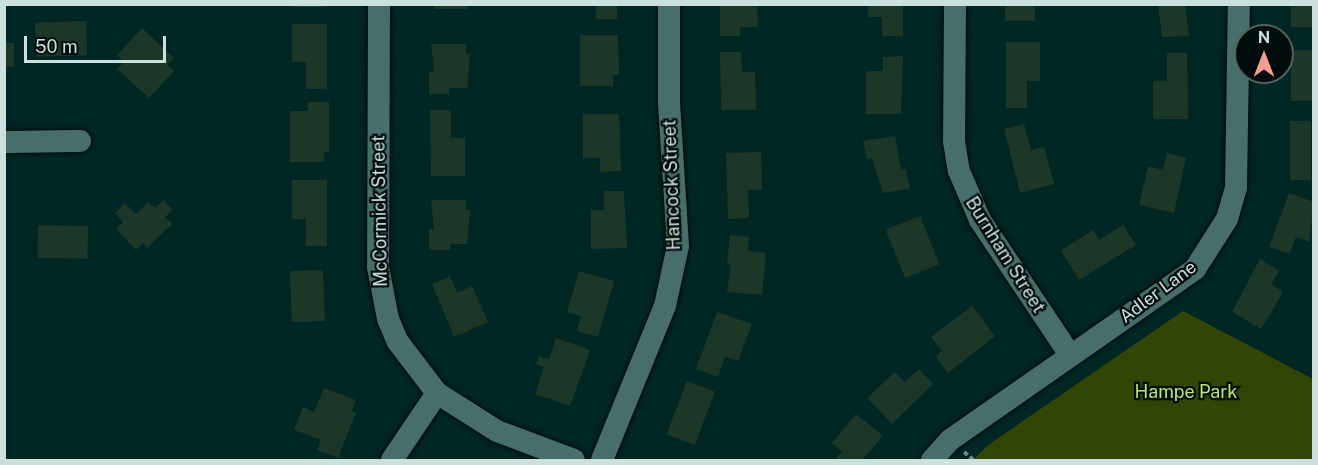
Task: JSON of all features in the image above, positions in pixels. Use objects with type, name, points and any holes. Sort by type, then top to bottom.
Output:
[{"type":"street","name":"McCormick Street","points":[[379,4],[380,291],[398,342],[437,393],[497,431],[574,460]]},
{"type":"street","name":"Hancock Street","points":[[602,460],[664,306],[678,246],[669,103],[669,4]]},
{"type":"street","name":"Burnham Street","points":[[955,4],[954,141],[959,171],[980,220],[1070,355]]},
{"type":"street","name":"Adler Lane","points":[[932,460],[950,440],[1195,269],[1227,219],[1239,167],[1239,4]]},
{"type":"street","points":[[4,142],[80,141]]},
{"type":"street","points":[[392,460],[437,393]]},
{"type":"green space","name":"Hampe Park","points":[[1183,311],[1313,379],[1313,460],[973,460],[988,445]]},
{"type":"building","points":[[291,4],[326,4],[326,7],[291,7]]},
{"type":"building","points":[[434,4],[468,4],[468,9],[434,9]]},
{"type":"building","points":[[596,4],[617,4],[617,19],[596,19]]},
{"type":"building","points":[[720,4],[757,4],[758,27],[740,27],[740,36],[720,36]]},
{"type":"building","points":[[868,4],[903,4],[903,36],[882,36],[882,17],[868,17]]},
{"type":"building","points":[[1005,4],[1035,4],[1035,21],[1005,21]]},
{"type":"building","points":[[1158,4],[1185,4],[1189,36],[1162,37]]},
{"type":"building","points":[[1291,5],[1314,5],[1314,27],[1294,27],[1294,24],[1291,24]]},
{"type":"building","points":[[86,21],[87,55],[36,57],[35,23]]},
{"type":"building","points":[[292,24],[327,24],[327,89],[306,89],[306,62],[292,62]]},
{"type":"building","points":[[142,28],[174,58],[167,65],[174,71],[149,98],[117,69],[124,62],[117,55]]},
{"type":"building","points":[[580,35],[618,35],[619,75],[613,75],[613,86],[580,86]]},
{"type":"building","points":[[1006,42],[1040,42],[1040,81],[1027,81],[1027,108],[1006,108]]},
{"type":"building","points":[[4,43],[14,43],[14,67],[4,67]]},
{"type":"building","points":[[431,44],[466,44],[466,54],[470,54],[467,88],[449,88],[449,94],[429,94],[429,72],[434,72]]},
{"type":"building","points":[[1294,50],[1314,50],[1314,101],[1291,101],[1291,84],[1294,84]]},
{"type":"building","points":[[720,52],[741,52],[742,72],[755,72],[756,110],[721,110]]},
{"type":"building","points":[[1167,53],[1187,53],[1188,119],[1153,119],[1153,81],[1167,81]]},
{"type":"building","points":[[903,56],[901,114],[866,114],[866,71],[883,71],[883,57]]},
{"type":"building","points":[[308,102],[329,102],[329,152],[324,152],[324,162],[290,162],[290,111],[308,111]]},
{"type":"building","points":[[430,110],[451,110],[451,138],[465,138],[465,176],[431,176]]},
{"type":"building","points":[[583,114],[619,114],[621,171],[600,172],[600,158],[583,158]]},
{"type":"building","points":[[1290,121],[1311,121],[1311,180],[1290,180]]},
{"type":"building","points":[[1024,124],[1031,150],[1044,147],[1054,184],[1020,193],[1004,129]]},
{"type":"building","points":[[895,136],[901,170],[906,169],[910,189],[883,193],[872,158],[867,159],[863,141]]},
{"type":"building","points":[[761,152],[762,190],[748,190],[749,218],[728,219],[726,153]]},
{"type":"building","points":[[1167,153],[1186,158],[1174,213],[1139,205],[1148,166],[1163,170]]},
{"type":"building","points":[[292,180],[327,180],[327,246],[306,246],[306,219],[292,219]]},
{"type":"building","points":[[604,191],[624,191],[627,248],[591,249],[591,210],[604,210]]},
{"type":"building","points":[[1289,193],[1314,202],[1309,242],[1296,237],[1289,254],[1269,247]]},
{"type":"building","points":[[163,200],[173,210],[165,217],[172,224],[147,248],[143,243],[136,250],[116,229],[123,222],[115,213],[125,203],[136,214],[148,202],[155,208]]},
{"type":"building","points":[[431,200],[466,200],[466,210],[470,210],[467,244],[450,244],[450,250],[429,250],[429,229],[434,229]]},
{"type":"building","points":[[920,216],[939,264],[905,278],[886,230]]},
{"type":"building","points":[[38,225],[88,226],[87,259],[37,258]]},
{"type":"building","points":[[1123,225],[1136,245],[1079,280],[1061,250],[1093,230],[1099,240]]},
{"type":"building","points":[[730,235],[749,237],[748,251],[766,253],[762,295],[727,292],[731,264],[727,264]]},
{"type":"building","points":[[1260,259],[1279,271],[1271,284],[1283,292],[1261,329],[1232,312]]},
{"type":"building","points":[[323,270],[325,321],[292,322],[290,271]]},
{"type":"building","points":[[579,271],[614,281],[598,337],[577,331],[581,316],[567,312]]},
{"type":"building","points":[[450,276],[457,293],[472,286],[488,322],[454,337],[432,284]]},
{"type":"building","points":[[972,306],[995,336],[948,373],[936,357],[942,351],[931,337]]},
{"type":"building","points":[[717,312],[752,324],[738,361],[725,357],[718,377],[696,369]]},
{"type":"building","points":[[556,338],[590,350],[570,406],[535,394],[544,367],[536,364],[539,356],[549,359]]},
{"type":"building","points":[[919,369],[933,384],[892,424],[867,398],[895,372],[905,382]]},
{"type":"building","points":[[687,381],[715,392],[695,445],[667,434]]},
{"type":"building","points":[[324,388],[356,400],[352,411],[356,413],[338,458],[317,450],[321,440],[294,430],[303,407],[314,412]]},
{"type":"building","points":[[856,414],[883,436],[862,460],[835,460],[842,451],[832,443]]}]
